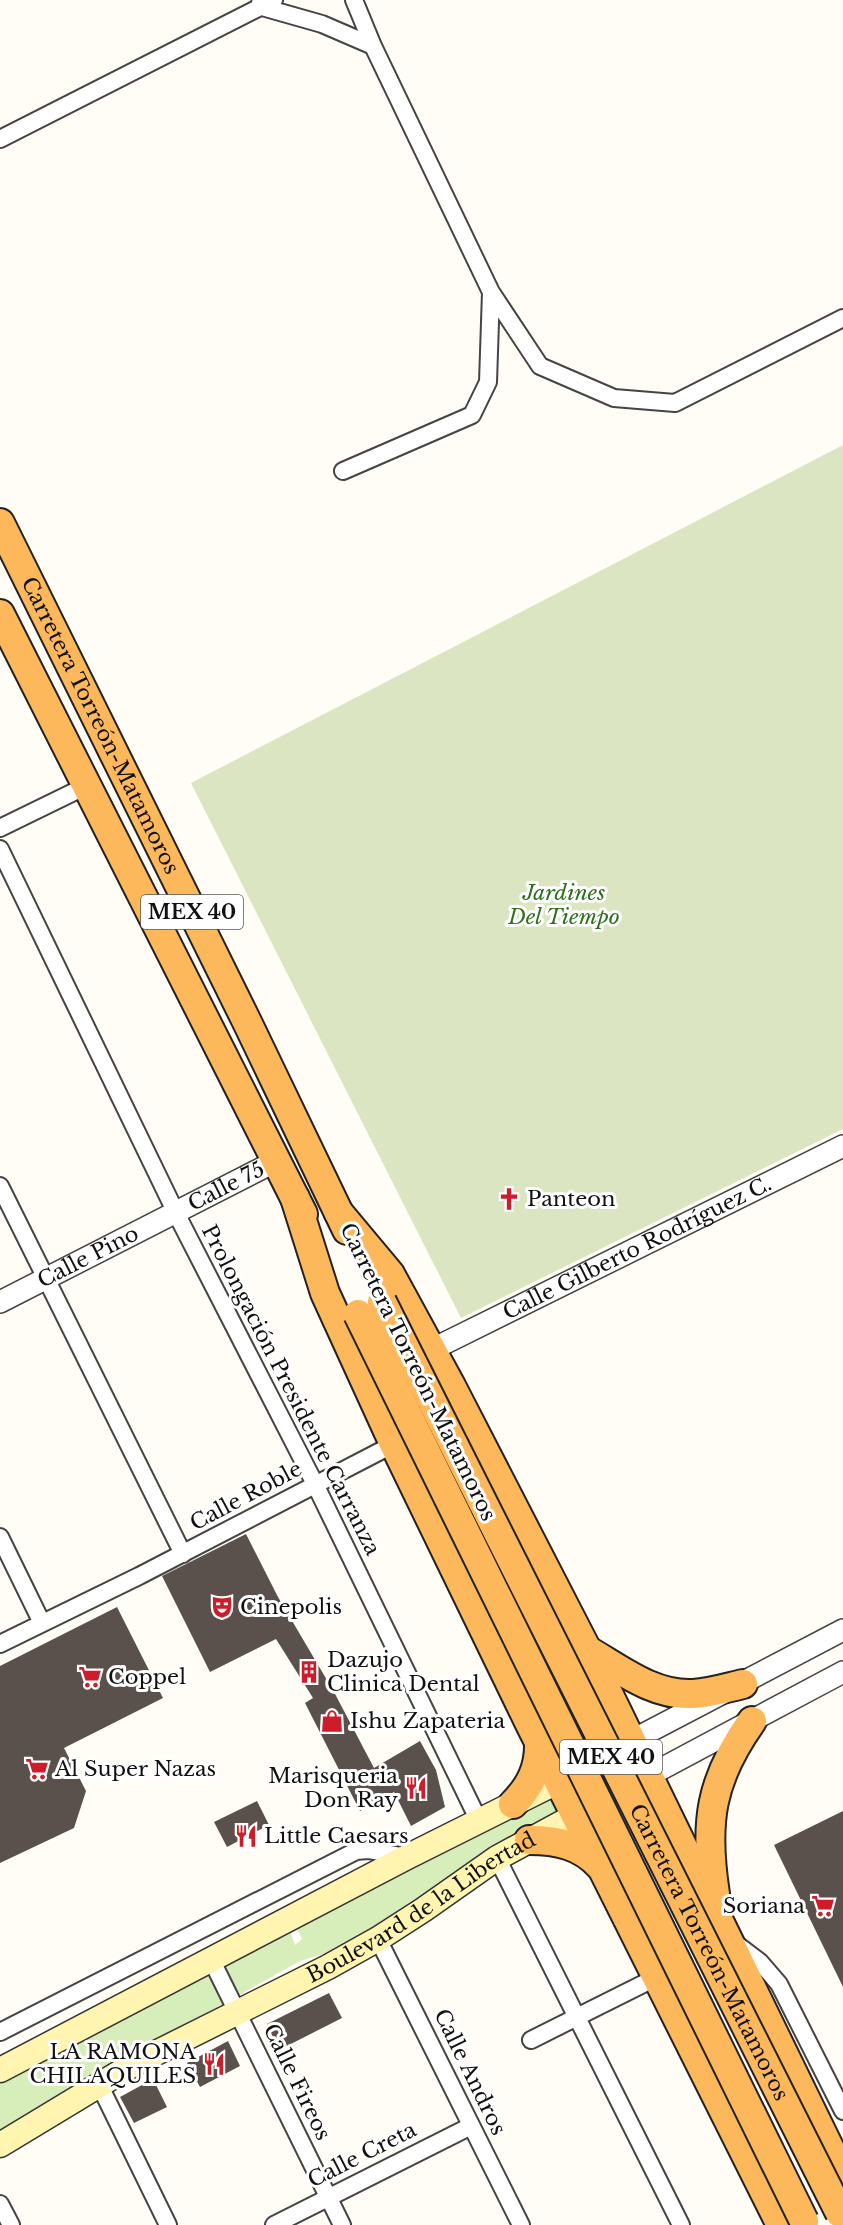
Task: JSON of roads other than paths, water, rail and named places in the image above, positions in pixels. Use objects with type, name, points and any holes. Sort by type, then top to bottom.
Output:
[{"type":"highway","name":"Carretera Torreón-Matamoros","points":[[0,523],[339,1213],[370,1308],[842,2216]]},
{"type":"highway","name":"MEX 40","points":[[0,614],[295,1198],[370,1308],[797,2224]]},
{"type":"highway","points":[[295,1198],[325,1293],[394,1444],[534,1733],[657,1977],[797,2224]]},
{"type":"highway","points":[[339,1213],[390,1274],[431,1350],[591,1659],[843,2176]]},
{"type":"highway","points":[[591,1659],[667,1692],[701,1693],[743,1684]]},
{"type":"highway","points":[[534,1733],[572,1707],[586,1693],[591,1659]]},
{"type":"highway","points":[[723,1929],[709,1852],[710,1824],[714,1796],[723,1769],[736,1744],[752,1721]]},
{"type":"highway","points":[[513,1804],[527,1789],[536,1771],[534,1733]]},
{"type":"highway","points":[[529,1839],[554,1840],[568,1845],[589,1855],[604,1873]]},
{"type":"highway","points":[[604,1873],[642,1850],[657,1847],[672,1848],[686,1853]]},
{"type":"main road","name":"Boulevard de la Libertad","points":[[0,2070],[407,1857],[559,1781],[631,1741]]},
{"type":"main road","name":"Boulevard de la Libertad","points":[[0,2145],[99,2084],[378,1939],[423,1911],[496,1858],[648,1776]]},
{"type":"street","points":[[354,0],[491,292],[540,366],[614,398],[675,403],[843,318]]},
{"type":"street","points":[[0,139],[265,2],[374,46]]},
{"type":"street","points":[[343,471],[472,415],[488,382],[491,292]]},
{"type":"street","points":[[0,828],[86,786]]},
{"type":"street","name":"Prolongación Presidente Carranza","points":[[0,849],[176,1213],[315,1484],[480,1821]]},
{"type":"street","name":"Calle Gilberto Rodríguez C.","points":[[431,1350],[843,1146]]},
{"type":"street","name":"Calle 75","points":[[176,1213],[276,1161]]},
{"type":"street","points":[[0,1186],[183,1554]]},
{"type":"street","name":"Calle Pino","points":[[0,1302],[176,1213]]},
{"type":"street","name":"Calle Roble","points":[[0,1644],[183,1554],[394,1444]]},
{"type":"street","points":[[0,1537],[42,1623]]},
{"type":"street","name":"Boulevard de la Libertad","points":[[631,1741],[843,1630]]},
{"type":"street","name":"Boulevard de la Libertad","points":[[648,1776],[843,1672]]},
{"type":"street","points":[[0,2032],[356,1851],[368,1850],[407,1857]]},
{"type":"street","points":[[496,1858],[681,2225]]},
{"type":"street","points":[[723,1929],[760,1962],[779,1984],[843,2111]]},
{"type":"street","name":"Calle Andros","points":[[378,1939],[521,2225]]},
{"type":"street","name":"Calle Fireos","points":[[211,1959],[342,2225]]},
{"type":"street","points":[[531,2040],[657,1977]]},
{"type":"street","points":[[99,2084],[168,2225]]},
{"type":"street","name":"Calle Creta","points":[[274,2225],[471,2126]]},
{"type":"street","points":[[0,2204],[11,2225]]},
{"type":"place","name":"Panteon","points":[[509,1199]]},
{"type":"place","name":"Cinepolis","points":[[222,1607]]},
{"type":"place","name":"Dazujo Clinica Dental","points":[[309,1672]]},
{"type":"place","name":"Coppel","points":[[90,1677]]},
{"type":"place","name":"Ishu Zapateria","points":[[332,1721]]},
{"type":"place","name":"Al Super Nazas","points":[[37,1769]]},
{"type":"place","name":"Marisqueria Don Ray","points":[[416,1788]]},
{"type":"place","name":"Little Caesars","points":[[246,1836]]},
{"type":"place","name":"Soriana","points":[[823,1906]]},
{"type":"place","name":"LA RAMONA CHILAQUILES","points":[[214,2064]]},
{"type":"park label","name":"Jardines Del Tiempo","points":[[564,905]]}]
